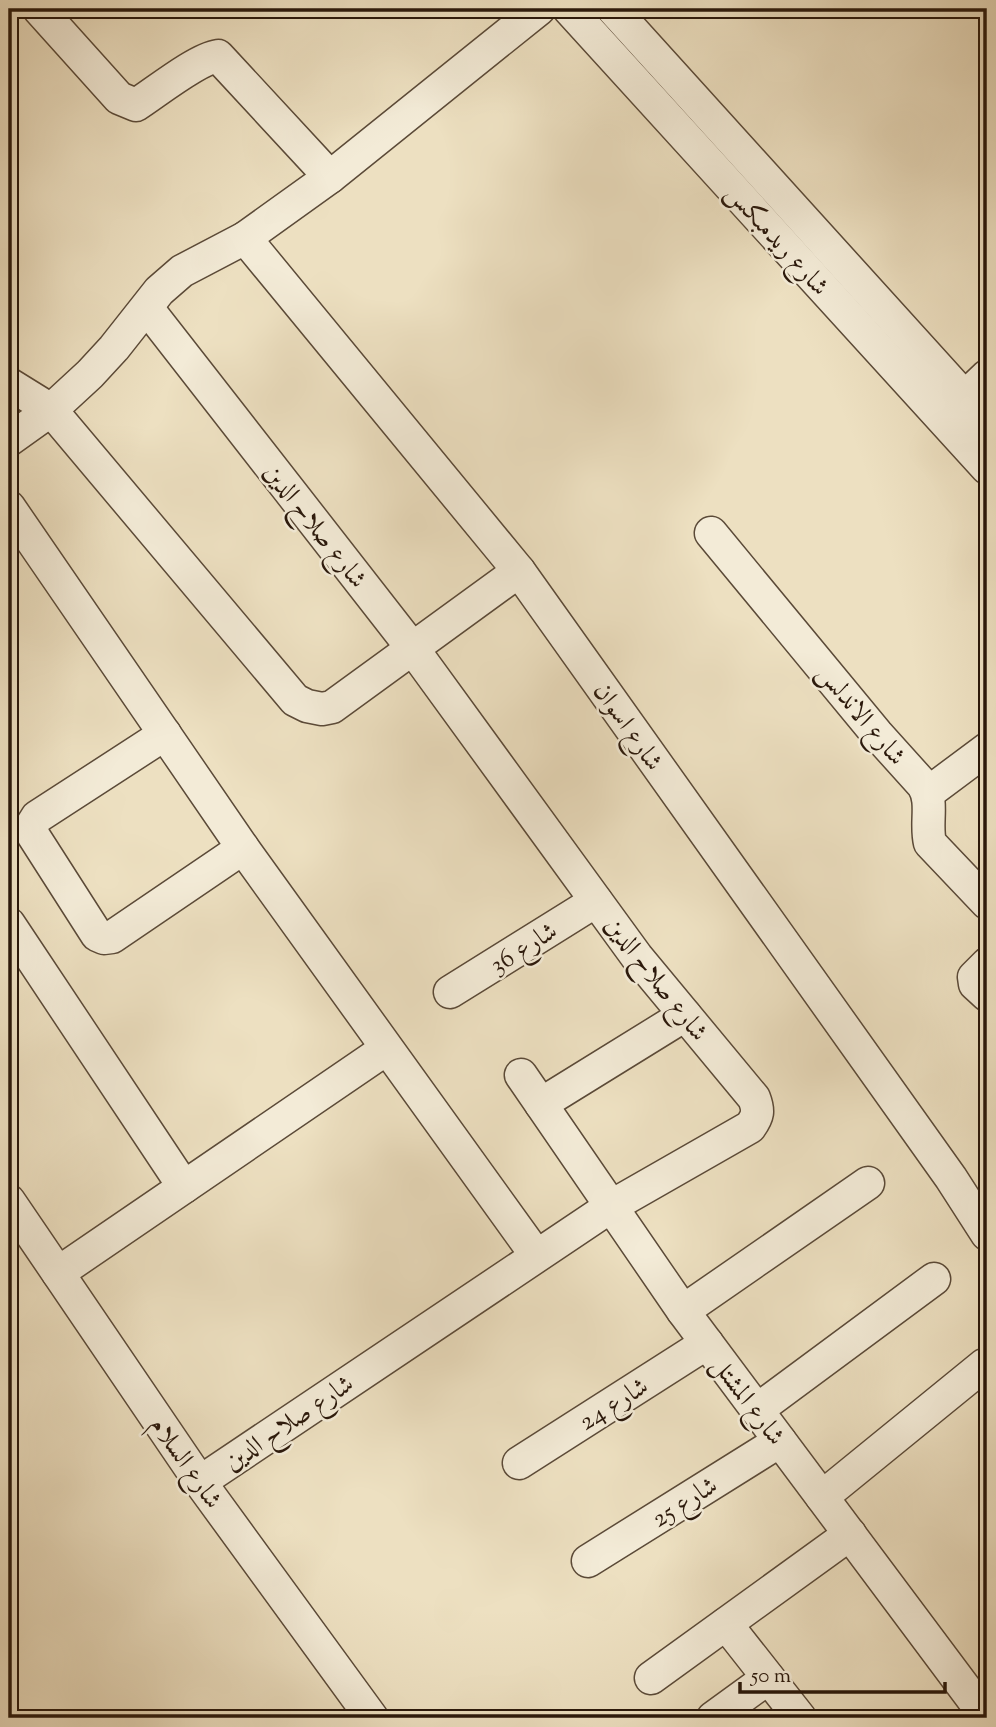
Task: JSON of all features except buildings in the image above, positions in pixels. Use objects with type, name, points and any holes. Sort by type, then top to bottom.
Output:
[{"type":"street","points":[[39,9],[119,98],[136,105],[198,64],[218,56],[330,177]]},
{"type":"street","points":[[9,440],[51,410],[90,374],[159,291],[181,271],[244,238],[330,177],[539,9]]},
{"type":"street","name":"شارع ريدمبكس","points":[[569,9],[987,468]]},
{"type":"street","name":"شارع ريدمبكس","points":[[613,9],[672,74],[976,387],[987,422]]},
{"type":"street","points":[[647,95],[672,74]]},
{"type":"street","name":"شارع اسوان","points":[[244,238],[519,570],[985,1224]]},
{"type":"street","name":"شارع صلاح الدين","points":[[147,308],[413,649],[637,957],[754,1098],[758,1108],[757,1117],[750,1127],[610,1207],[200,1482]]},
{"type":"street","points":[[9,384],[51,410],[295,700],[307,706],[322,709],[332,707],[519,570]]},
{"type":"street","points":[[9,507],[243,848],[536,1255]]},
{"type":"street","name":"شارع الاندلس","points":[[711,533],[928,793]]},
{"type":"street","points":[[165,734],[37,817],[33,825],[33,835],[97,935],[111,937],[243,848]]},
{"type":"street","points":[[987,749],[928,793],[927,832],[930,843],[987,903]]},
{"type":"street","name":"شارع 36","points":[[450,992],[596,901]]},
{"type":"street","points":[[9,923],[184,1187]]},
{"type":"street","points":[[987,964],[976,974],[974,981],[987,995]]},
{"type":"street","points":[[541,1104],[685,1015]]},
{"type":"street","points":[[58,1273],[386,1049]]},
{"type":"street","name":"شارع المشتل","points":[[521,1075],[683,1311],[986,1718]]},
{"type":"street","points":[[683,1311],[868,1182]]},
{"type":"street","name":"شارع السلام","points":[[9,1201],[200,1482],[372,1718]]},
{"type":"street","points":[[757,1410],[934,1279]]},
{"type":"street","name":"شارع 24","points":[[519,1463],[707,1343]]},
{"type":"street","points":[[822,1497],[984,1365]]},
{"type":"street","name":"شارع 25","points":[[588,1561],[780,1441]]},
{"type":"street","points":[[651,1678],[850,1534]]},
{"type":"street","points":[[726,1624],[800,1718]]},
{"type":"street","points":[[713,1718],[768,1678]]}]
